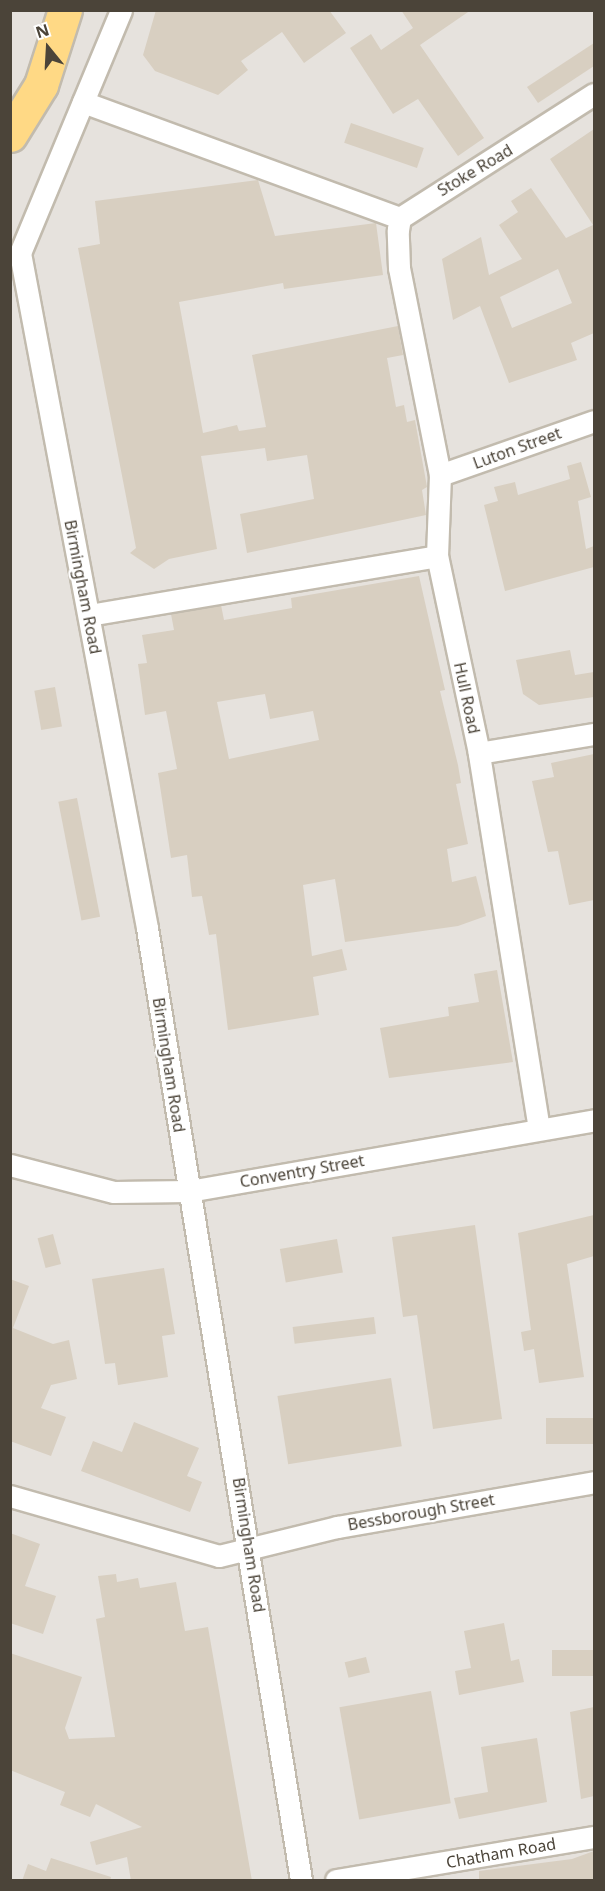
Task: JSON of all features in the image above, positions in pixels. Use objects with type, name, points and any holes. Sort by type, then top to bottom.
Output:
[{"type":"highway","points":[[10,135],[40,85],[65,10]]},
{"type":"street","points":[[15,251],[83,102],[121,10]]},
{"type":"street","name":"Stoke Road","points":[[400,218],[594,94]]},
{"type":"street","points":[[83,102],[400,218]]},
{"type":"street","name":"Hull Road","points":[[400,218],[399,268],[440,476],[437,556],[479,753],[539,1129]]},
{"type":"street","name":"Birmingham Road","points":[[15,251],[89,615],[250,1552],[301,1881]]},
{"type":"street","name":"Luton Street","points":[[440,476],[594,421]]},
{"type":"street","points":[[89,615],[437,556]]},
{"type":"street","points":[[479,753],[594,734]]},
{"type":"street","name":"Conventry Street","points":[[10,1165],[114,1192],[189,1191],[594,1120]]},
{"type":"street","name":"Bessborough Street","points":[[10,1496],[187,1549],[219,1556],[250,1552],[337,1527],[594,1482]]},
{"type":"street","name":"Chatham Road","points":[[336,1881],[594,1837]]},
{"type":"shaded area","points":[[11,11],[594,11],[594,1880],[11,1880]]},
{"type":"building","points":[[156,10],[329,10],[346,33],[304,63],[282,32],[241,61],[248,70],[218,95],[155,71],[143,55]]},
{"type":"building","points":[[401,10],[471,10],[420,45],[484,138],[458,156],[418,99],[393,114],[350,48],[371,34],[381,50],[413,28]]},
{"type":"building","points":[[594,43],[594,66],[538,103],[527,87]]},
{"type":"building","points":[[351,123],[424,148],[417,168],[344,143]]},
{"type":"building","points":[[594,129],[594,333],[571,343],[577,360],[509,383],[480,306],[453,320],[442,259],[481,237],[489,275],[522,259],[499,225],[518,212],[511,201],[531,188],[566,238],[593,225],[550,159]],"holes":[[[558,269],[572,303],[512,328],[500,297]]]},
{"type":"building","points":[[258,180],[275,236],[376,223],[383,275],[284,289],[283,283],[179,302],[203,433],[237,425],[239,431],[266,427],[252,355],[398,326],[403,355],[387,358],[396,407],[404,405],[407,422],[415,420],[427,487],[422,490],[426,515],[247,553],[240,514],[314,499],[307,455],[267,461],[265,448],[201,456],[217,549],[169,559],[154,569],[130,553],[136,548],[78,248],[100,244],[95,201]]},
{"type":"building","points":[[581,462],[591,497],[578,501],[586,549],[594,546],[594,567],[505,591],[484,505],[498,501],[494,487],[515,482],[518,495],[570,479],[567,466]]},
{"type":"building","points":[[419,576],[445,690],[440,691],[458,765],[461,783],[456,784],[468,844],[447,849],[452,882],[476,876],[486,916],[458,926],[345,942],[335,879],[303,885],[312,956],[342,949],[347,970],[313,977],[319,1015],[228,1030],[216,934],[209,935],[202,896],[192,897],[187,855],[171,858],[158,773],[177,769],[166,711],[145,715],[138,664],[147,663],[142,635],[174,630],[171,614],[221,605],[224,620],[292,608],[291,598]],"holes":[[[265,694],[270,719],[313,711],[319,740],[229,759],[217,702]]]},
{"type":"building","points":[[570,650],[575,675],[594,672],[594,697],[539,705],[523,694],[516,660]]},
{"type":"building","points":[[55,687],[62,726],[41,730],[34,691]]},
{"type":"building","points":[[594,754],[594,900],[569,905],[558,851],[548,852],[532,781],[554,777],[551,763]]},
{"type":"building","points":[[77,798],[100,917],[81,920],[58,802]]},
{"type":"building","points":[[497,970],[513,1062],[389,1078],[380,1028],[449,1016],[448,1007],[479,1002],[474,974]]},
{"type":"building","points":[[594,1215],[594,1256],[567,1264],[584,1377],[539,1383],[534,1349],[524,1351],[521,1332],[531,1330],[518,1233]]},
{"type":"building","points":[[475,1225],[502,1419],[433,1429],[417,1315],[403,1317],[392,1237]]},
{"type":"building","points":[[53,1234],[61,1264],[46,1268],[38,1238]]},
{"type":"building","points":[[337,1239],[343,1272],[286,1283],[280,1249]]},
{"type":"building","points":[[164,1268],[175,1334],[162,1336],[168,1377],[118,1385],[115,1363],[105,1364],[92,1279]]},
{"type":"building","points":[[10,1279],[29,1286],[13,1328],[53,1344],[69,1340],[77,1379],[51,1385],[41,1408],[66,1417],[51,1456],[10,1441]]},
{"type":"building","points":[[374,1317],[376,1334],[295,1344],[293,1327]]},
{"type":"building","points":[[391,1378],[402,1446],[288,1464],[277,1396]]},
{"type":"building","points":[[546,1418],[594,1418],[594,1444],[546,1444]]},
{"type":"building","points":[[134,1422],[199,1448],[187,1476],[202,1482],[190,1512],[81,1471],[93,1441],[122,1452]]},
{"type":"building","points":[[10,1533],[40,1544],[25,1586],[56,1596],[43,1634],[10,1623]]},
{"type":"building","points":[[116,1574],[117,1582],[138,1578],[140,1588],[176,1582],[185,1631],[208,1627],[252,1881],[131,1881],[127,1857],[96,1865],[90,1842],[142,1827],[96,1804],[90,1817],[60,1805],[65,1792],[10,1770],[10,1653],[82,1677],[65,1728],[69,1739],[115,1737],[96,1619],[105,1617],[98,1576]]},
{"type":"building","points":[[504,1623],[511,1661],[519,1659],[524,1682],[459,1695],[455,1671],[471,1668],[464,1631]]},
{"type":"building","points":[[552,1650],[594,1650],[594,1676],[552,1676]]},
{"type":"building","points":[[366,1657],[370,1673],[349,1678],[345,1662]]},
{"type":"building","points":[[431,1691],[451,1803],[359,1819],[339,1707]]},
{"type":"building","points":[[594,1707],[594,1796],[581,1799],[570,1712]]},
{"type":"building","points":[[537,1738],[547,1802],[459,1819],[454,1798],[488,1792],[481,1747]]},
{"type":"building","points":[[594,1851],[594,1881],[479,1881],[479,1871],[572,1859]]},
{"type":"building","points":[[51,1858],[111,1877],[110,1881],[22,1881],[28,1864],[46,1871]]}]
